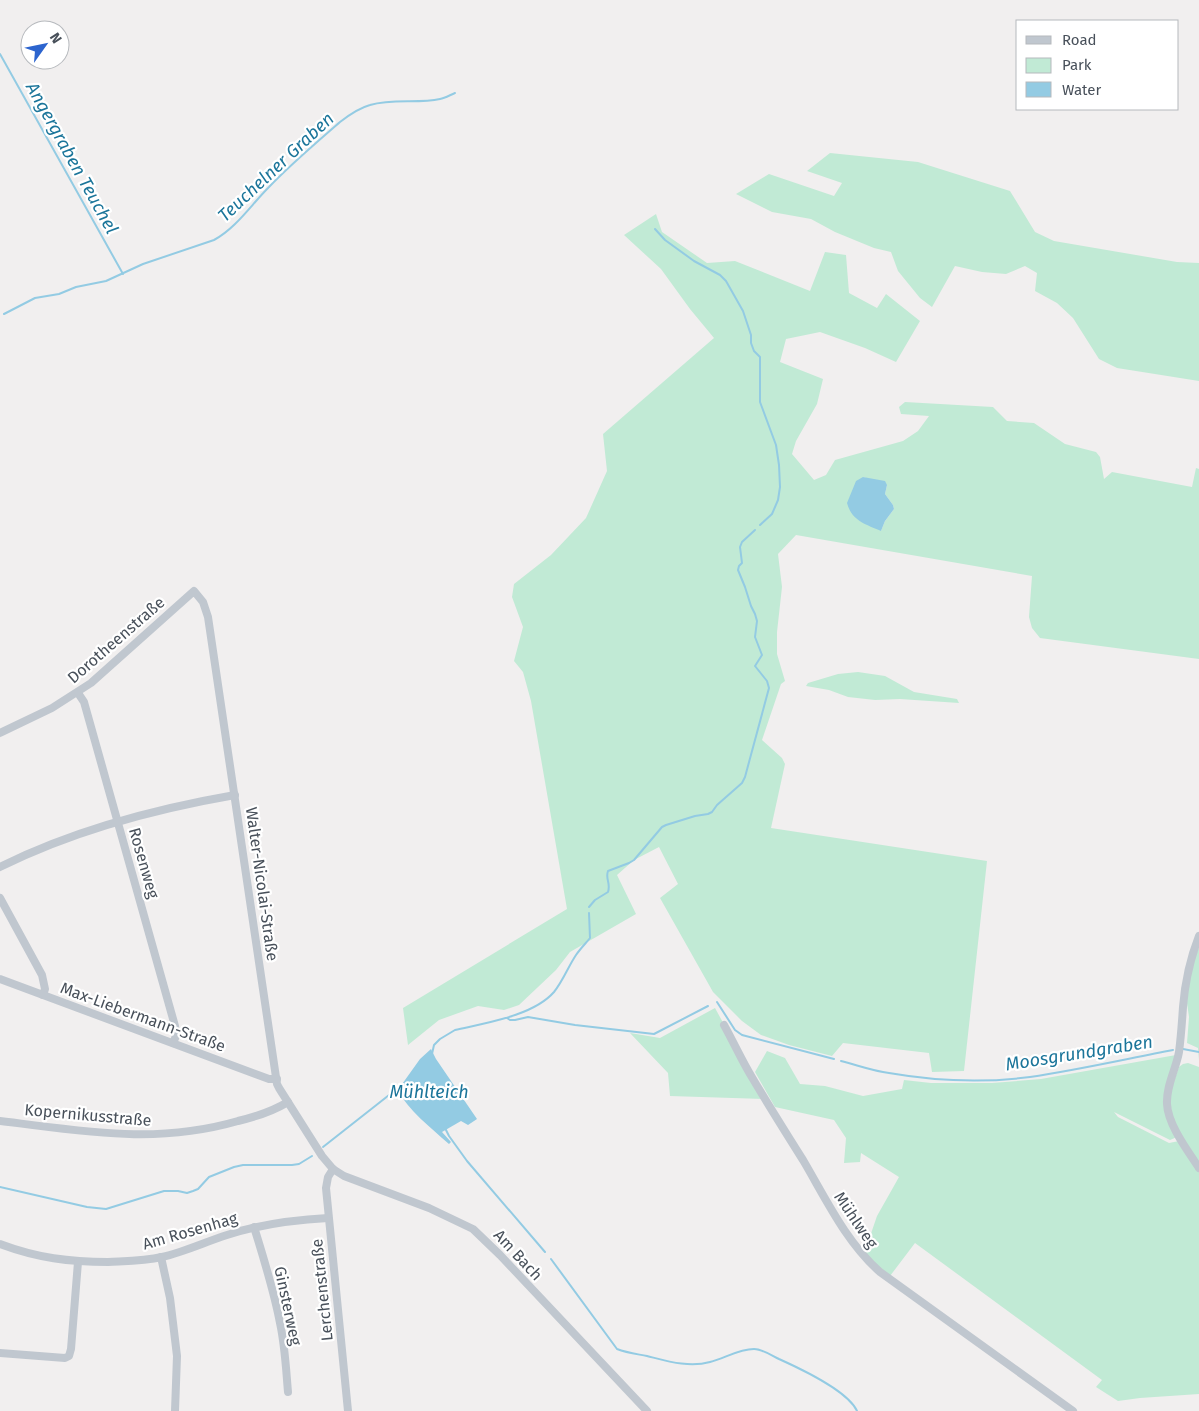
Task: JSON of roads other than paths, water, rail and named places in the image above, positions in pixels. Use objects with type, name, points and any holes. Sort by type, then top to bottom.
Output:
[{"type":"street","name":"Dorotheenstraße","points":[[0,733],[45,712],[78,692],[101,674],[194,591]]},
{"type":"street","name":"Walter-Nicolai-Straße","points":[[194,591],[203,602],[208,617],[279,1088],[322,1156],[333,1169]]},
{"type":"street","name":"Rosenweg","points":[[78,692],[84,702],[175,1026],[176,1036],[173,1043]]},
{"type":"street","points":[[0,867],[68,837],[162,809],[235,795]]},
{"type":"street","points":[[0,898],[42,975],[45,989],[43,995]]},
{"type":"street","points":[[1199,936],[1186,982],[1178,1054],[1167,1094],[1166,1105],[1170,1120],[1199,1168]]},
{"type":"street","name":"Max-Liebermann-Straße","points":[[0,979],[269,1079],[277,1079]]},
{"type":"street","name":"Mühlweg","points":[[724,1025],[753,1080],[861,1254],[880,1272],[1073,1411]]},
{"type":"street","name":"Kopernikusstraße","points":[[0,1121],[108,1134],[162,1135],[232,1123],[288,1102]]},
{"type":"street","name":"Lerchenstraße","points":[[333,1169],[328,1177],[326,1188],[348,1411]]},
{"type":"street","name":"Am Bach","points":[[333,1169],[351,1179],[429,1208],[473,1229],[500,1255],[647,1411]]},
{"type":"street","name":"Am Rosenhag","points":[[0,1244],[37,1255],[78,1262],[132,1261],[161,1257],[254,1227],[288,1221],[328,1218]]},
{"type":"street","name":"Ginsterweg","points":[[254,1227],[273,1291],[280,1324],[288,1392]]},
{"type":"street","points":[[161,1257],[170,1298],[177,1356],[175,1411]]},
{"type":"street","points":[[0,1353],[65,1358],[69,1356],[78,1262]]},
{"type":"water","points":[[863,477],[885,481],[887,485],[885,494],[894,509],[885,521],[881,531],[856,518],[847,503],[856,481]]},
{"type":"water","name":"Mühlteich","points":[[431,1049],[477,1119],[468,1125],[461,1121],[442,1132],[451,1142],[449,1144],[414,1111],[397,1089],[420,1059]]},
{"type":"waterway","name":"Angergraben Teuchel","points":[[0,54],[123,274]]},
{"type":"waterway","name":"Teuchelner Graben","points":[[4,314],[35,298],[59,294],[76,287],[106,281],[143,264],[214,240],[236,223],[286,170],[340,122],[362,108],[379,103],[442,99],[455,93]]},
{"type":"waterway","points":[[655,229],[665,240],[694,261],[720,275],[726,281],[743,311],[751,335],[751,343],[754,351],[760,357],[760,402],[776,445],[780,487],[778,500],[772,514],[760,525]]},
{"type":"waterway","points":[[589,907],[595,900],[608,892],[608,871],[634,860],[662,827],[712,812],[717,805],[742,783],[745,777],[769,688],[767,681],[755,666],[762,655],[755,637],[757,621],[738,570],[742,563],[740,547],[742,542],[755,530]]},
{"type":"waterway","points":[[432,1054],[434,1045],[455,1030],[521,1013],[534,1007],[554,992],[576,955],[590,938],[589,913]]},
{"type":"waterway","name":"Moosgrundgraben","points":[[717,1002],[735,1030],[742,1035],[834,1059]]},
{"type":"waterway","name":"Moosgrundgraben","points":[[507,1018],[515,1020],[528,1017],[575,1025],[654,1034],[708,1006]]},
{"type":"waterway","name":"Moosgrundgraben","points":[[1183,1049],[1199,1052]]},
{"type":"waterway","name":"Moosgrundgraben","points":[[841,1061],[877,1071],[906,1076],[960,1080],[995,1080],[1030,1077],[1084,1068],[1173,1050]]},
{"type":"waterway","points":[[323,1147],[398,1088]]},
{"type":"waterway","points":[[445,1128],[467,1161],[545,1252]]},
{"type":"waterway","points":[[0,1187],[87,1207],[106,1209],[164,1191],[187,1193],[198,1189],[209,1177],[234,1167],[243,1165],[292,1165],[299,1164],[312,1156]]},
{"type":"waterway","points":[[551,1259],[617,1349],[686,1364],[702,1364],[743,1350],[760,1350],[834,1388],[852,1403],[857,1411]]}]
